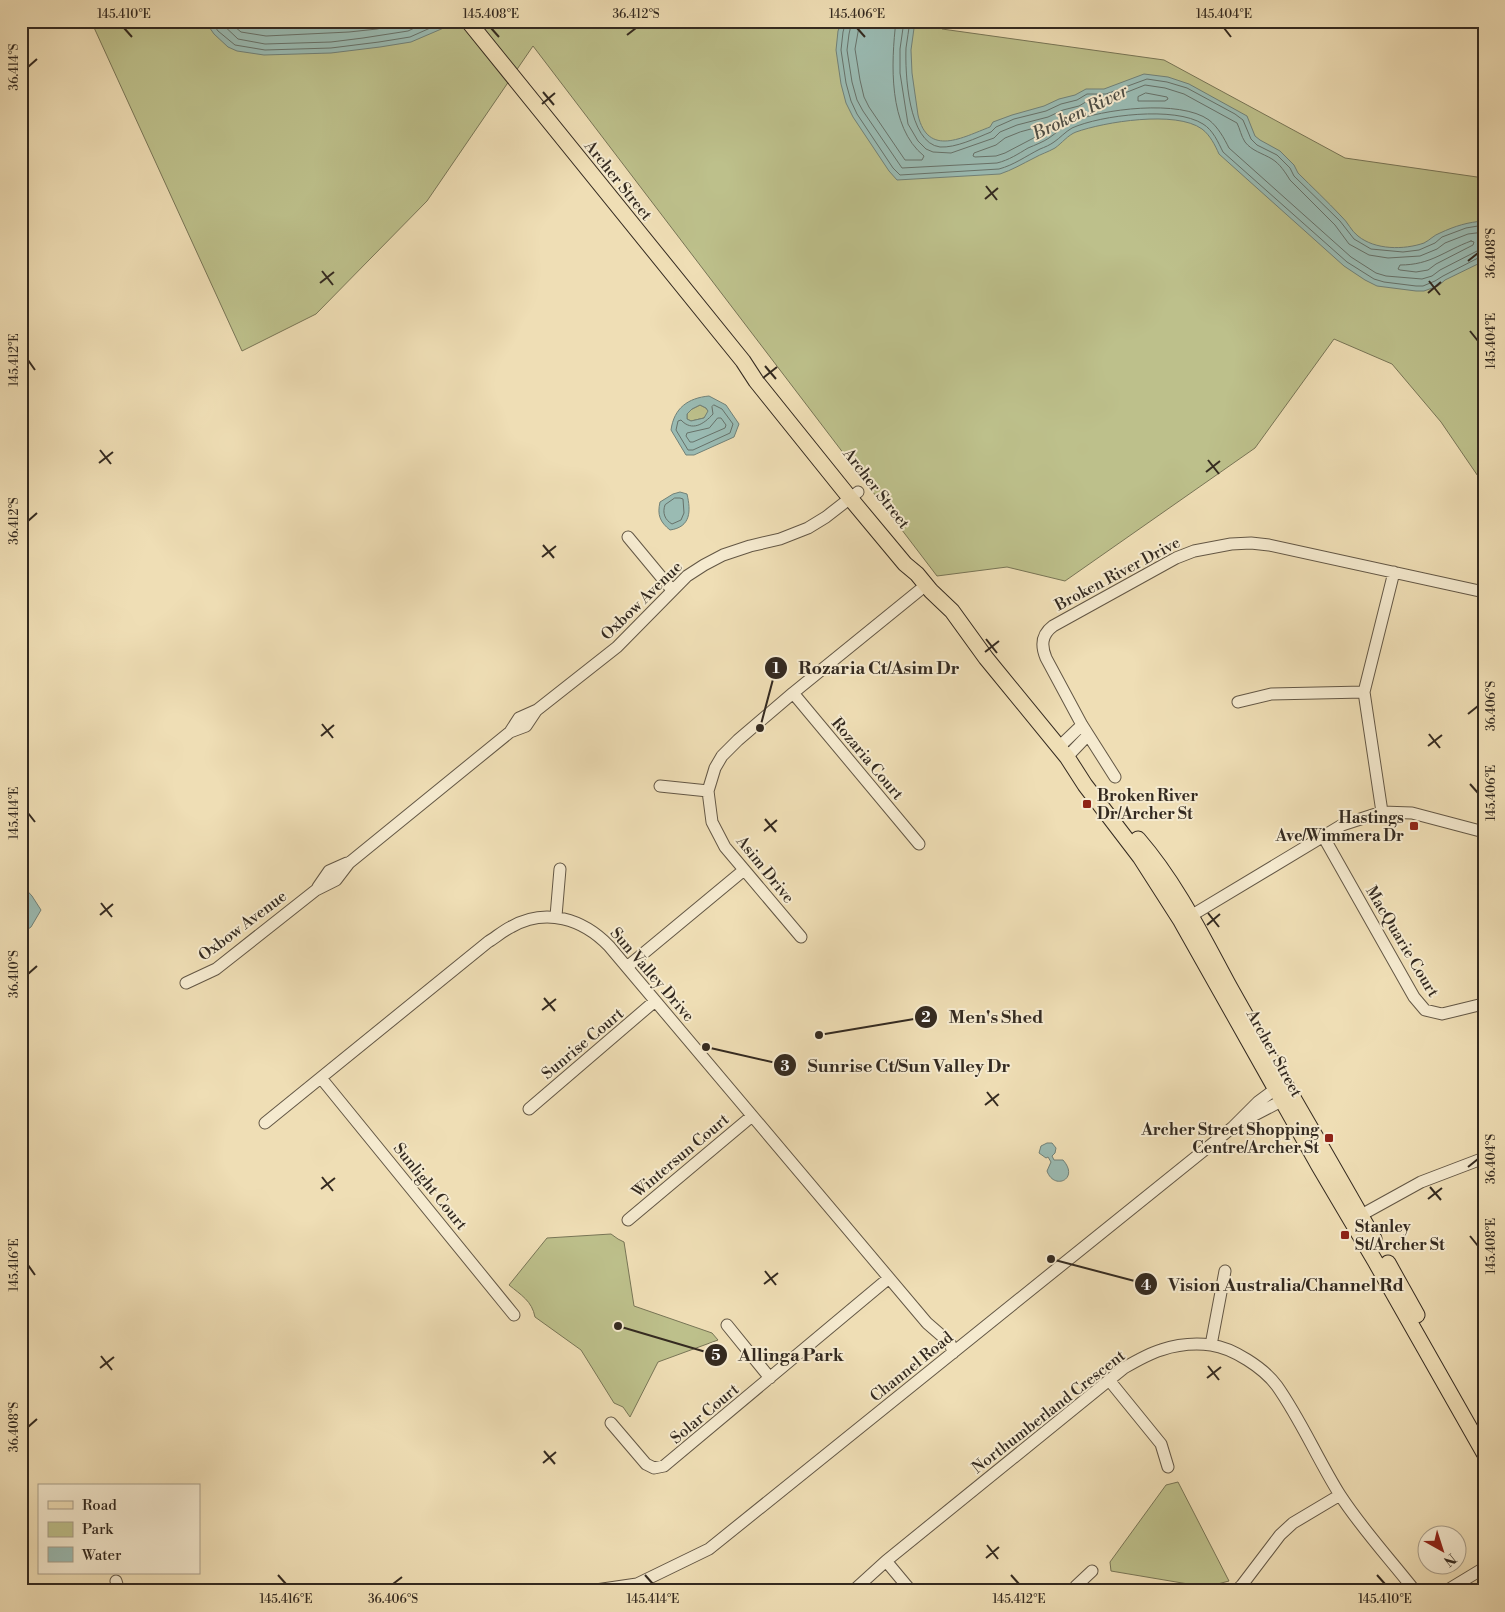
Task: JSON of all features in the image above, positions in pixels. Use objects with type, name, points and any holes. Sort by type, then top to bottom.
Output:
[{"type":"main road","name":"Archer Street","points":[[468,21],[744,361],[756,380],[854,495],[905,564],[925,583],[946,617],[986,658],[1063,752],[1085,785],[1145,854],[1186,918],[1283,1092],[1448,1379],[1484,1453]]},
{"type":"main road","name":"Archer Street","points":[[1448,1379],[1484,1433]]},
{"type":"street","name":"Oxbow Avenue","points":[[186,983],[216,969],[316,890],[336,880],[348,863],[510,732],[526,726],[537,710],[617,647],[687,576],[704,565],[732,552],[780,540],[808,528],[826,517],[854,495]]},
{"type":"street","points":[[628,538],[672,590]]},
{"type":"street","name":"Broken River Drive","points":[[1115,776],[1086,730],[1043,652],[1042,645],[1045,636],[1053,626],[1176,558],[1203,549],[1251,543],[1269,545],[1484,592]]},
{"type":"street","points":[[1382,812],[1364,692],[1394,572]]},
{"type":"street","name":"Asim Drive","points":[[801,937],[725,847],[712,822],[708,791],[716,768],[722,756],[793,693],[925,583]]},
{"type":"street","points":[[1238,702],[1271,694],[1364,692]]},
{"type":"street","name":"Rozaria Court","points":[[793,693],[919,844]]},
{"type":"street","points":[[1063,752],[1086,730]]},
{"type":"street","points":[[660,786],[708,791]]},
{"type":"street","points":[[1186,918],[1342,825],[1382,812],[1412,813],[1484,832]]},
{"type":"street","name":"MacQuarie Court","points":[[1323,836],[1414,997],[1425,1010],[1442,1014],[1483,1004]]},
{"type":"street","points":[[556,916],[560,868]]},
{"type":"street","points":[[627,967],[744,870]]},
{"type":"street","name":"Sun Valley Drive","points":[[265,1122],[488,942],[512,926],[536,918],[556,916],[572,921],[586,927],[601,937],[927,1323],[943,1348],[953,1353]]},
{"type":"street","name":"Sunrise Court","points":[[529,1109],[656,1002]]},
{"type":"street","name":"Sunlight Court","points":[[321,1078],[514,1315]]},
{"type":"street","name":"Channel Road","points":[[589,1591],[638,1584],[709,1549],[1233,1126],[1258,1102],[1283,1092]]},
{"type":"street","name":"Wintersun Court","points":[[628,1220],[752,1116]]},
{"type":"street","points":[[1356,1218],[1421,1182],[1484,1158]]},
{"type":"street","points":[[1211,1345],[1225,1271]]},
{"type":"street","name":"Solar Court","points":[[611,1423],[641,1460],[649,1466],[660,1468],[670,1462],[889,1278]]},
{"type":"street","points":[[727,1326],[770,1378]]},
{"type":"street","name":"Northumberland Crescent","points":[[853,1591],[886,1561],[1124,1368],[1145,1356],[1162,1350],[1180,1346],[1211,1345],[1239,1355],[1261,1369],[1277,1386],[1340,1495],[1416,1591]]},
{"type":"street","points":[[1109,1380],[1161,1444],[1168,1468]]},
{"type":"street","points":[[1236,1591],[1280,1535],[1293,1523],[1340,1495]]},
{"type":"street","points":[[886,1561],[911,1591]]},
{"type":"street","points":[[1446,1591],[1484,1568]]},
{"type":"street","points":[[1073,1591],[1092,1571]]},
{"type":"street","points":[[115,1591],[116,1581],[119,1591]]},
{"type":"green space","points":[[91,21],[941,21],[942,29],[1164,60],[1345,158],[1484,178],[1484,485],[1441,422],[1392,364],[1334,339],[1255,448],[1065,581],[1007,567],[937,576],[533,46],[427,201],[316,314],[242,351]]},
{"type":"green space","points":[[700,405],[709,412],[704,418],[691,421],[687,419],[687,414]]},
{"type":"green space","points":[[611,1234],[624,1242],[634,1306],[712,1333],[718,1340],[658,1362],[630,1417],[623,1407],[614,1403],[581,1350],[535,1317],[529,1302],[509,1285],[547,1238]]},
{"type":"green space","points":[[1178,1482],[1229,1581],[1206,1587],[1111,1571],[1110,1562],[1166,1485]]},
{"type":"water","points":[[205,21],[460,21],[411,42],[331,53],[264,55],[237,51],[228,47],[214,34]]},
{"type":"water","name":"Broken River","points":[[842,21],[915,21],[911,50],[918,115],[923,128],[930,136],[938,140],[958,139],[990,127],[993,122],[1075,95],[1086,89],[1104,89],[1144,74],[1168,77],[1189,84],[1247,116],[1255,136],[1280,151],[1294,165],[1298,173],[1365,241],[1381,246],[1408,247],[1424,243],[1456,226],[1484,221],[1484,261],[1445,280],[1438,286],[1424,291],[1377,286],[1344,266],[1219,154],[1205,131],[1190,123],[1175,120],[1140,120],[1088,128],[1076,132],[1055,148],[1000,174],[897,180],[853,117],[846,103],[836,50],[838,31]]},
{"type":"water","points":[[709,396],[726,405],[739,424],[734,437],[694,455],[686,455],[671,430],[673,422],[683,406],[701,397]],"holes":[[[700,405],[708,411],[704,418],[691,421],[687,419],[687,414],[692,409]]]},
{"type":"water","points":[[680,492],[687,494],[688,517],[682,526],[670,530],[660,518],[660,502]]},
{"type":"water","points":[[21,884],[41,910],[31,927],[21,934]]},
{"type":"water","points":[[1052,1143],[1056,1148],[1052,1156],[1054,1160],[1063,1160],[1067,1167],[1069,1173],[1064,1180],[1055,1180],[1050,1177],[1047,1171],[1051,1162],[1048,1157],[1046,1158],[1039,1153],[1041,1146]]},
{"type":"place","name":"Rozaria Ct/Asim Dr","points":[[760,728]]},
{"type":"place","name":"Broken River Dr/Archer St","points":[[1087,804]]},
{"type":"place","name":"Hastings Ave/Wimmera Dr","points":[[1414,826]]},
{"type":"place","name":"Men's Shed","points":[[819,1035]]},
{"type":"place","name":"Sunrise Ct/Sun Valley Dr","points":[[706,1047]]},
{"type":"place","name":"Archer Street Shopping Centre/Archer St","points":[[1329,1138]]},
{"type":"place","name":"Stanley St/Archer St","points":[[1345,1235]]},
{"type":"place","name":"Vision Australia/Channel Rd","points":[[1051,1259]]},
{"type":"place","name":"Allinga Park","points":[[618,1326]]}]
